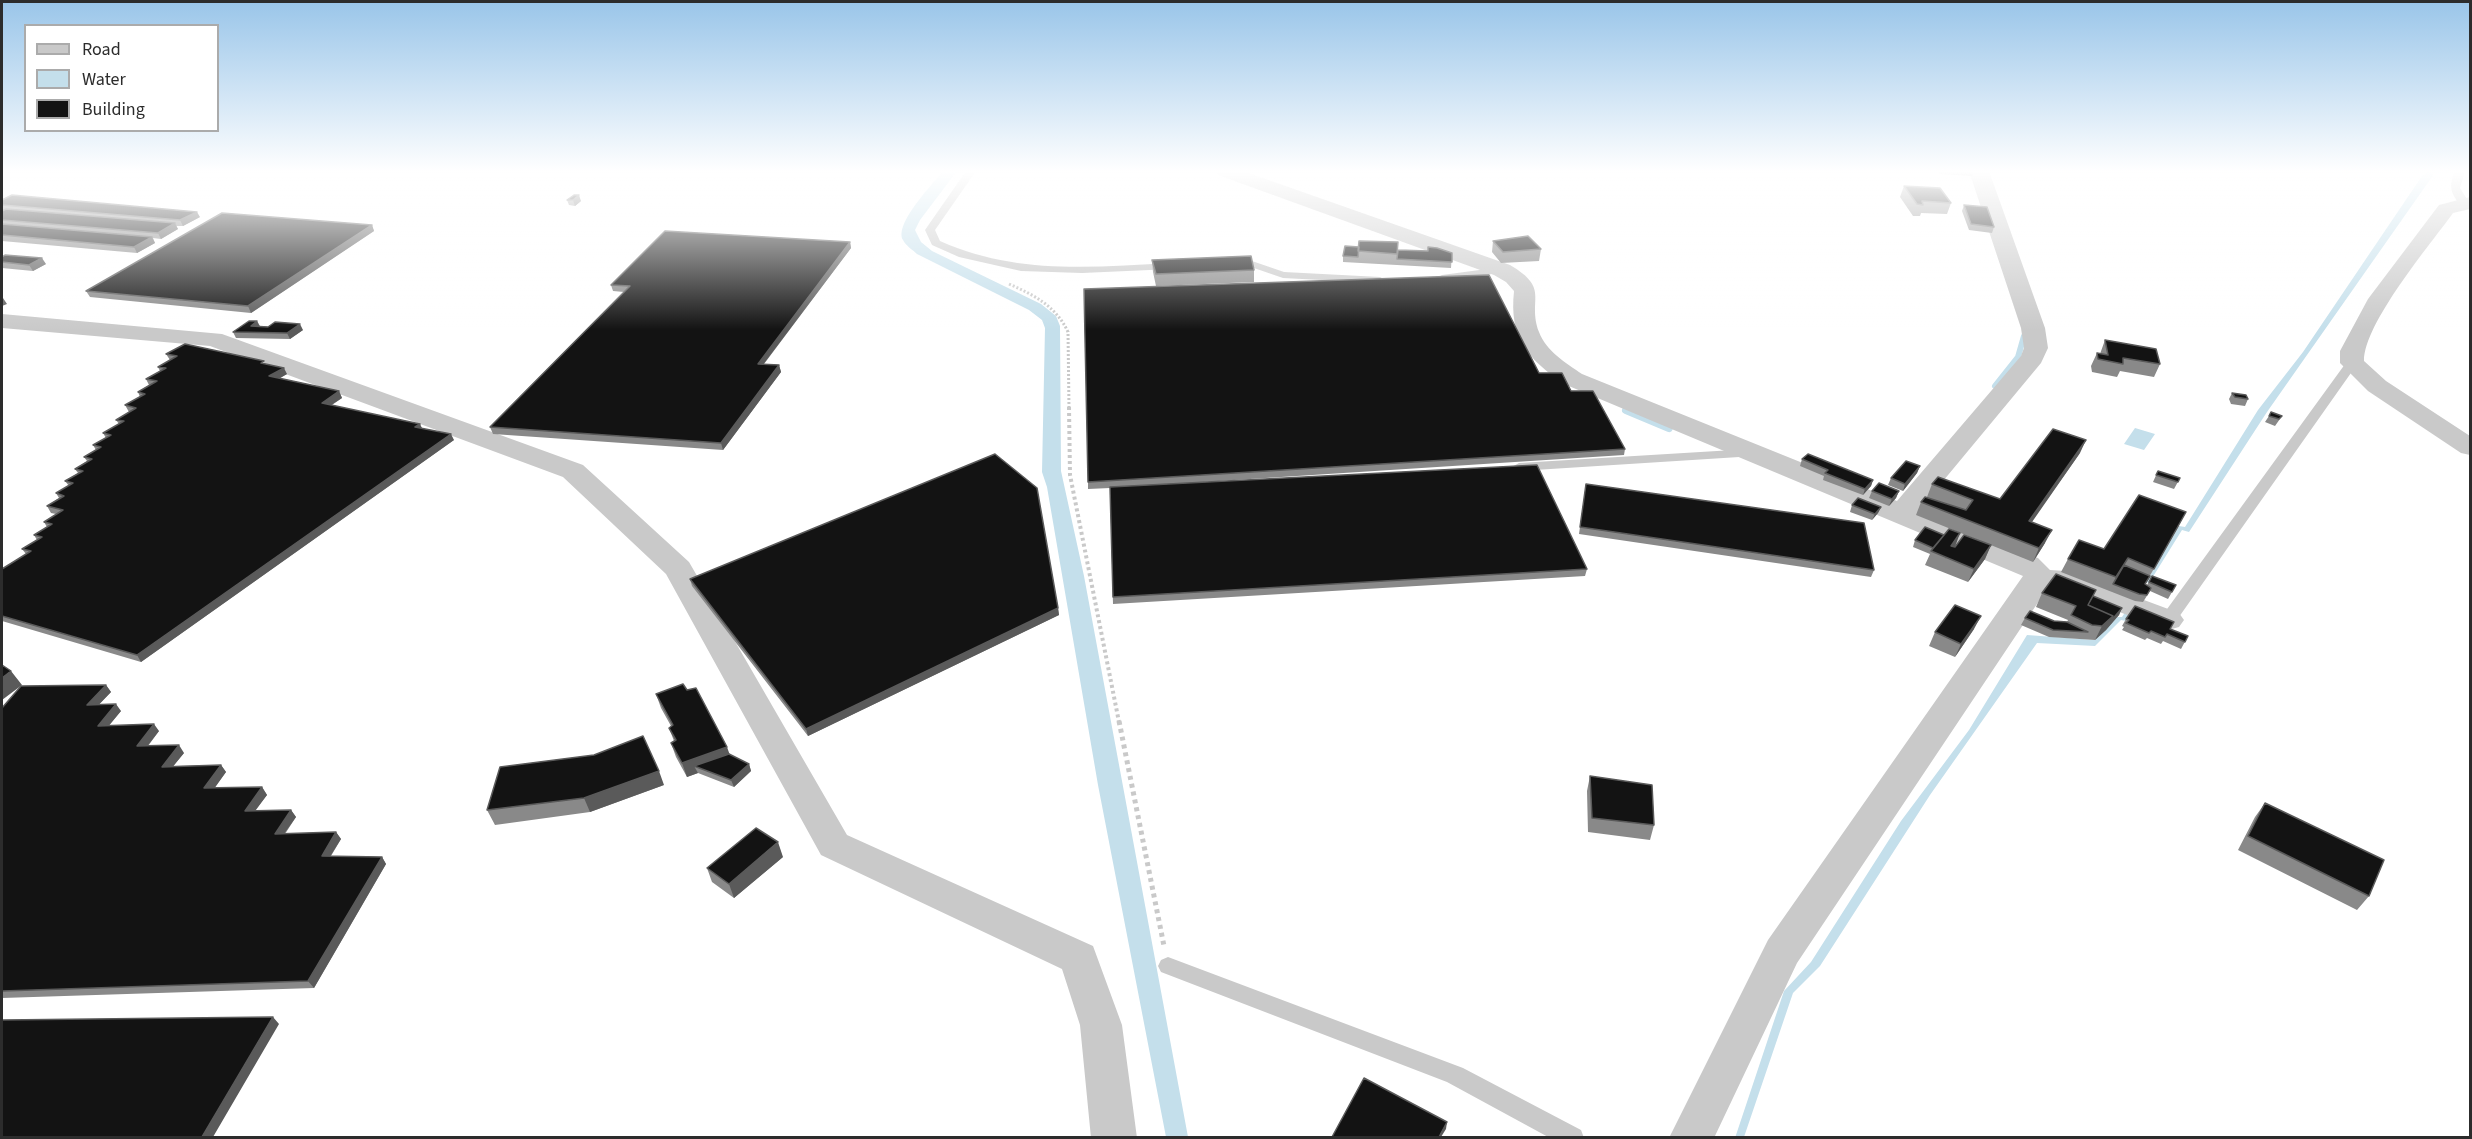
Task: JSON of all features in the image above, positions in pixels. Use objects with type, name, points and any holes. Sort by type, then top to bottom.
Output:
[{"type":"street","points":[[1374,224],[1502,270],[1523,285],[1525,291],[1523,321],[1529,337],[1542,358],[1588,386],[2036,571],[2168,620]]},
{"type":"street","points":[[1901,514],[2032,358],[2036,348],[2033,328],[1997,224]]},
{"type":"street","points":[[2444,224],[2379,299],[2352,351],[2352,363],[2377,386],[2470,447]]},
{"type":"street","points":[[2,321],[214,339],[573,471],[678,569],[834,845],[1079,958],[1101,1025],[1114,1137]]},
{"type":"street","points":[[1691,1137],[1782,952],[2039,578],[2036,571]]},
{"type":"lane","points":[[934,224],[930,230],[936,243],[956,254],[1002,264],[1055,270],[1182,266]]},
{"type":"lane","points":[[1217,265],[1252,264],[1283,275],[1395,279]]},
{"type":"lane","points":[[1428,278],[1502,270]]},
{"type":"lane","points":[[2168,620],[2352,363]]},
{"type":"lane","points":[[1504,468],[1750,453]]},
{"type":"lane","points":[[1168,966],[1455,1075],[1573,1137]]},
{"type":"path","points":[[999,279],[1039,298],[1062,316],[1068,332],[1070,475],[1168,966]]},
{"type":"water","points":[[904,224],[918,224],[915,230],[921,242],[932,251],[1041,304],[1056,316],[1060,326],[1061,471],[1084,576],[1188,1137],[1166,1137],[1098,785],[1047,487],[1042,472],[1045,328],[1042,320],[1029,310],[917,254],[904,242],[902,233]]},
{"type":"water","points":[[2389,224],[2399,224],[2267,412],[2189,532],[2182,530],[2149,583],[2146,582],[2179,526],[2185,527],[2258,410],[2303,352]]},
{"type":"water","points":[[2135,428],[2155,434],[2144,450],[2124,444]]},
{"type":"water","points":[[2126,611],[2131,613],[2126,621],[2121,620],[2095,646],[2037,643],[1930,795],[1820,966],[1793,993],[1744,1137],[1735,1138],[1784,991],[1811,962],[1901,821],[1969,730],[2027,635],[2095,640]]},
{"type":"building","points":[[4,224],[152,237],[134,247],[2,235]]},
{"type":"building","points":[[52,224],[173,224],[158,233]]},
{"type":"building","points":[[203,224],[372,225],[248,306],[86,291]]},
{"type":"building","points":[[1972,224],[1993,224],[1994,227]]},
{"type":"building","points":[[665,231],[850,242],[758,364],[779,365],[721,443],[490,427],[630,286],[611,285]]},
{"type":"building","points":[[1528,236],[1541,249],[1503,252],[1493,241]]},
{"type":"building","points":[[1359,241],[1398,242],[1397,254],[1358,251]]},
{"type":"building","points":[[1345,246],[1359,247],[1358,257],[1343,256]]},
{"type":"building","points":[[1428,247],[1452,253],[1452,262],[1397,259],[1398,250],[1428,251]]},
{"type":"building","points":[[5,255],[42,258],[29,265],[2,262],[2,257]]},
{"type":"building","points":[[1251,256],[1254,270],[1156,274],[1152,260]]},
{"type":"building","points":[[1489,275],[1539,373],[1562,373],[1571,391],[1593,391],[1625,449],[1088,482],[1084,289]]},
{"type":"building","points":[[249,321],[257,321],[251,326],[268,327],[275,322],[300,324],[287,333],[233,332]]},
{"type":"building","points":[[2105,340],[2156,349],[2160,364],[2123,358],[2123,364],[2098,359],[2097,353],[2108,355]]},
{"type":"building","points":[[185,344],[264,361],[261,363],[284,368],[269,376],[339,391],[322,403],[420,424],[415,427],[451,434],[137,655],[2,616],[2,569],[31,551],[22,549],[42,537],[34,535],[52,524],[44,522],[63,510],[47,506],[64,496],[56,493],[73,483],[65,481],[83,471],[75,469],[92,459],[84,457],[101,447],[93,445],[111,435],[103,433],[124,421],[116,420],[136,408],[125,405],[145,394],[138,392],[157,381],[146,379],[166,368],[158,367],[177,356],[166,354]]},
{"type":"building","points":[[2232,393],[2246,395],[2248,399],[2235,397]]},
{"type":"building","points":[[2271,412],[2282,416],[2279,419],[2269,416]]},
{"type":"building","points":[[2053,429],[2086,440],[2029,521],[2052,530],[2039,548],[1921,502],[1925,497],[1966,510],[1973,500],[1932,484],[1938,477],[2000,499]]},
{"type":"building","points":[[995,454],[1037,488],[1058,608],[806,729],[690,579]]},
{"type":"building","points":[[1808,454],[1873,480],[1865,489],[1825,473],[1828,470],[1802,459]]},
{"type":"building","points":[[1906,461],[1920,466],[1905,484],[1891,478]]},
{"type":"building","points":[[1537,465],[1587,569],[1113,597],[1110,487]]},
{"type":"building","points":[[2158,471],[2180,478],[2178,482],[2156,475]]},
{"type":"building","points":[[1879,483],[1899,491],[1892,499],[1872,491]]},
{"type":"building","points":[[1586,484],[1864,523],[1874,570],[1580,527]]},
{"type":"building","points":[[2139,495],[2186,512],[2154,569],[2128,558],[2116,577],[2068,559],[2079,540],[2104,549]]},
{"type":"building","points":[[1858,498],[1881,507],[1875,514],[1852,505]]},
{"type":"building","points":[[1925,527],[1944,535],[1933,548],[1915,540]]},
{"type":"building","points":[[1949,529],[1960,533],[1951,546],[1955,547],[1964,535],[1991,545],[1974,569],[1931,551]]},
{"type":"building","points":[[2124,565],[2150,576],[2145,584],[2151,588],[2147,595],[2113,584]]},
{"type":"building","points":[[2056,574],[2096,590],[2088,605],[2113,616],[2102,626],[2092,625],[2071,615],[2076,606],[2042,593]]},
{"type":"building","points":[[2152,576],[2176,585],[2172,592],[2149,582]]},
{"type":"building","points":[[2093,596],[2122,608],[2110,622],[2113,616],[2088,605]]},
{"type":"building","points":[[1955,605],[1981,616],[1961,644],[1935,632]]},
{"type":"building","points":[[2135,606],[2174,622],[2170,629],[2188,636],[2185,642],[2167,634],[2165,637],[2151,631],[2149,633],[2126,623],[2129,620],[2126,619]]},
{"type":"building","points":[[2030,611],[2054,621],[2067,622],[2088,632],[2053,630],[2025,618]]},
{"type":"building","points":[[2,665],[11,671],[2,678]]},
{"type":"building","points":[[683,684],[687,690],[696,688],[727,747],[682,763],[671,743],[676,740],[669,728],[673,725],[656,694]]},
{"type":"building","points":[[106,685],[87,705],[116,704],[98,726],[154,724],[137,746],[179,745],[162,767],[221,765],[204,788],[262,787],[245,811],[291,810],[275,834],[336,832],[322,856],[382,857],[308,981],[2,991],[2,708],[21,686]]},
{"type":"building","points":[[643,736],[659,771],[584,798],[487,810],[500,767],[594,755]]},
{"type":"building","points":[[729,754],[749,764],[731,780],[694,766]]},
{"type":"building","points":[[1590,776],[1652,785],[1654,825],[1592,818]]},
{"type":"building","points":[[2265,803],[2384,860],[2369,896],[2248,836]]},
{"type":"building","points":[[756,828],[778,842],[729,884],[707,868]]},
{"type":"building","points":[[273,1017],[202,1137],[2,1137],[2,1020]]},
{"type":"building","points":[[1364,1078],[1447,1122],[1439,1137],[1332,1137]]},
{"type":"waterway","points":[[1995,386],[2018,357],[2024,336]]},
{"type":"waterway","points":[[1626,410],[1669,428]]}]
